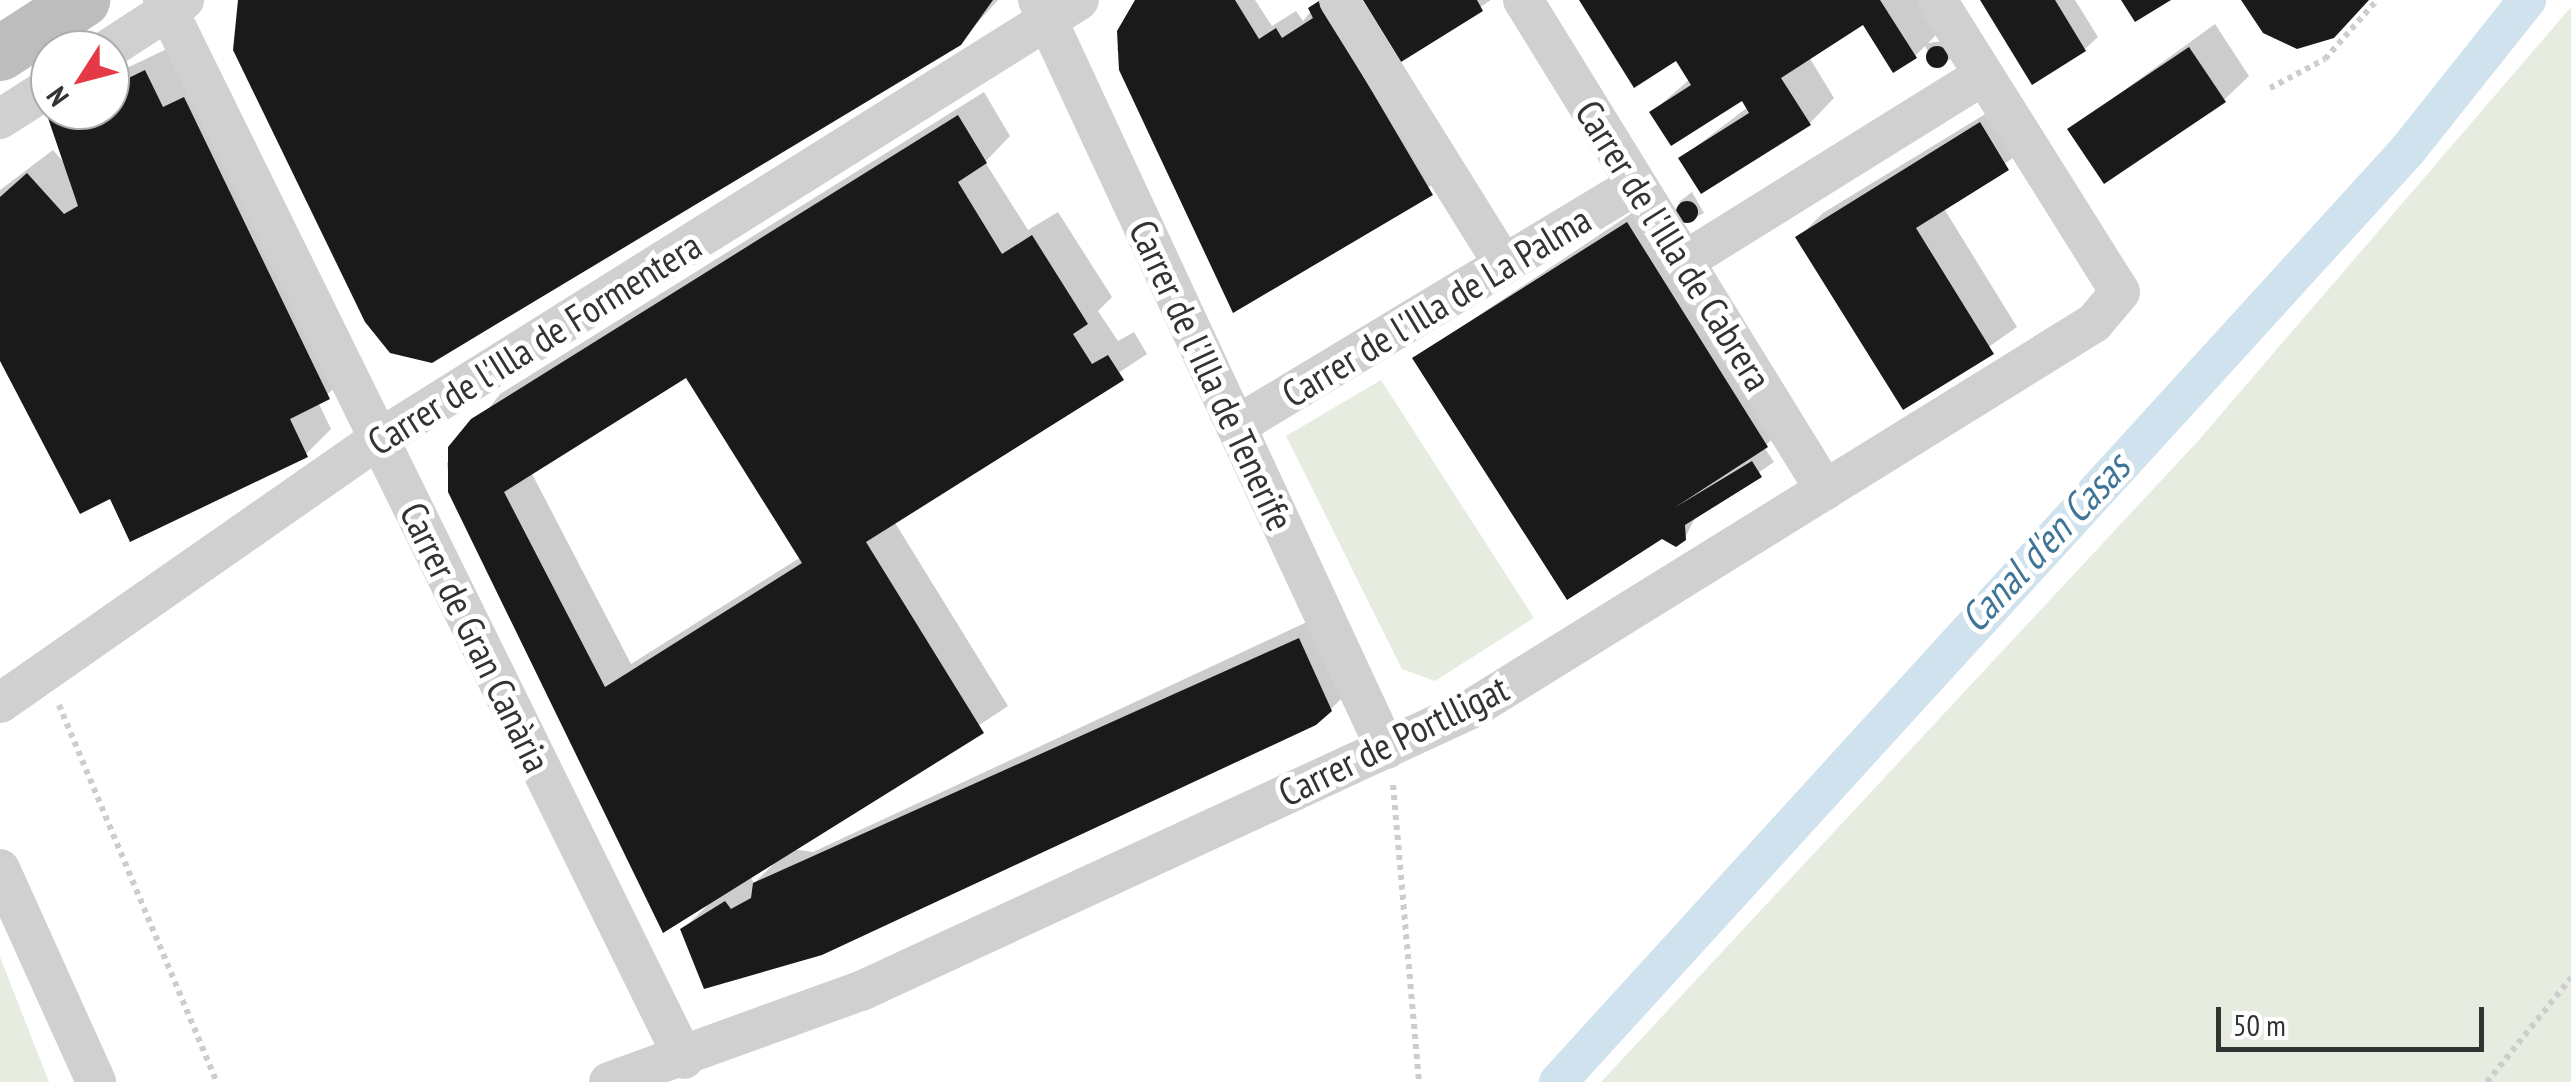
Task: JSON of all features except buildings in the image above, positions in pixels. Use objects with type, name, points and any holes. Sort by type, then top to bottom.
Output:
[{"type":"street","points":[[0,53],[82,0]]},
{"type":"street","points":[[1339,0],[1504,265]]},
{"type":"street","name":"Carrer de l'Illa de Cabrera","points":[[1523,0],[1825,490]]},
{"type":"street","points":[[1683,262],[1984,76],[1937,0]]},
{"type":"street","points":[[130,33],[172,3]]},
{"type":"street","name":"Carrer de Gran Canària","points":[[172,3],[379,438],[684,1059]]},
{"type":"street","name":"Carrer de l'Illa de Formentera","points":[[0,703],[379,438],[1055,7]]},
{"type":"street","name":"Carrer de l'Illa de Tenerife","points":[[1055,7],[1236,426],[1386,750]]},
{"type":"street","name":"Carrer de Portlligat","points":[[609,1082],[684,1059],[862,991],[1473,708],[2094,324],[2120,292],[1984,76]]},
{"type":"street","points":[[0,119],[30,100]]},
{"type":"street","name":"Carrer de l'Illa de La Palma","points":[[1236,426],[1636,185]]},
{"type":"street","points":[[0,869],[96,1082]]},
{"type":"path","points":[[2270,88],[2325,59],[2376,0]]},
{"type":"path","points":[[44,672],[217,1082]]},
{"type":"path","points":[[1386,750],[1401,827],[1419,1082]]},
{"type":"path","points":[[2487,1082],[2571,978]]},
{"type":"shaded area","points":[[2571,7],[2571,1082],[1601,1082],[2198,441]]},
{"type":"shaded area","points":[[1381,380],[1534,618],[1435,681],[1402,669],[1286,436]]},
{"type":"shaded area","points":[[0,957],[49,1082],[0,1082]]},
{"type":"waterway","name":"Canal d'en Casas","points":[[1558,1082],[2407,151],[2527,0]]}]
